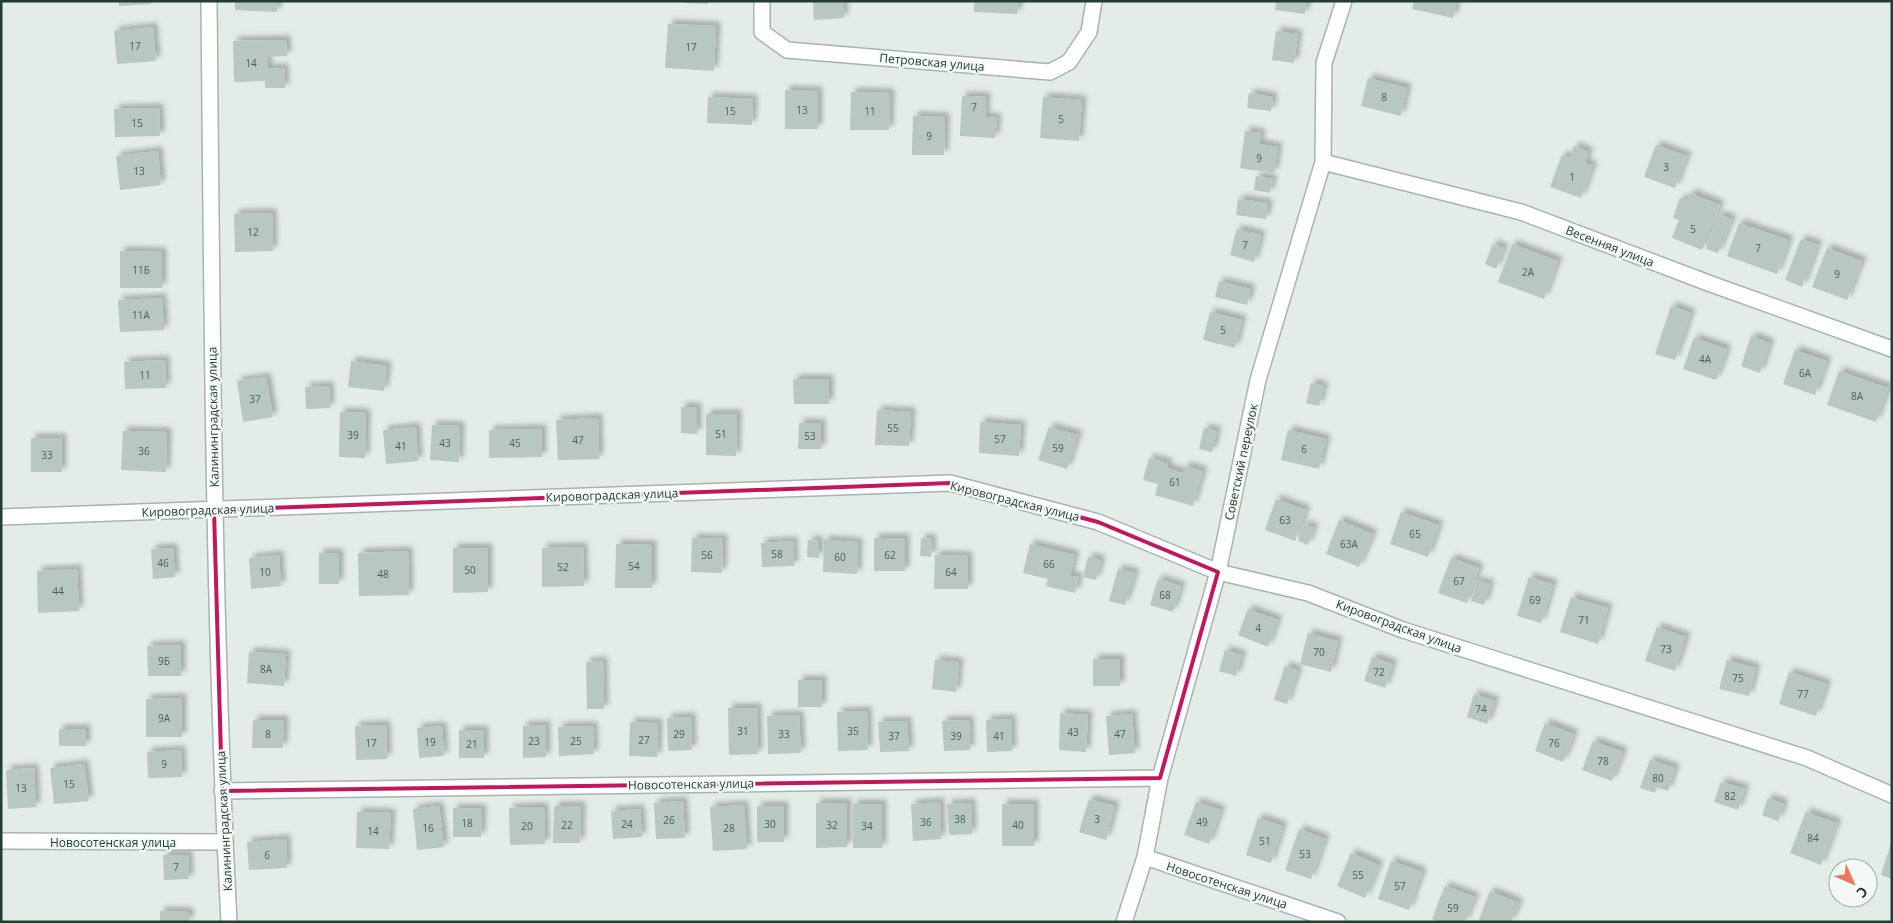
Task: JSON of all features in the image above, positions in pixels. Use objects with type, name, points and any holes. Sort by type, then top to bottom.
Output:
[{"type":"street","name":"Калининградская улица","points":[[209,1],[214,510],[222,792],[229,922]]},
{"type":"street","name":"Петровская улица","points":[[762,1],[762,32],[787,50],[1050,72],[1069,62],[1089,32],[1094,1]]},
{"type":"street","name":"Советский переулок","points":[[1124,922],[1145,857],[1160,778],[1218,572],[1258,380],[1324,162],[1324,63],[1344,1]]},
{"type":"street","name":"Весенняя улица","points":[[1324,162],[1522,212],[1711,284],[1892,349]]},
{"type":"street","name":"Кировоградская улица","points":[[1,517],[950,483],[1098,522],[1218,572],[1308,593],[1403,630],[1808,758],[1892,795]]},
{"type":"street","name":"Новосотенская улица","points":[[222,792],[1160,778]]},
{"type":"street","name":"Новосотенская улица","points":[[1,841],[225,842]]},
{"type":"street","name":"Новосотенская улица","points":[[1145,857],[1338,922]]},
{"type":"highlighted area","points":[[950,483],[1098,522],[1218,572],[1160,778],[222,791],[214,510]]},
{"type":"building","points":[[119,1],[151,1],[151,4],[119,6]]},
{"type":"building","points":[[235,1],[278,1],[277,12],[235,10]]},
{"type":"building","points":[[685,1],[708,1],[708,4],[684,3]]},
{"type":"building","points":[[813,1],[843,1],[844,18],[814,20]]},
{"type":"building","points":[[974,1],[1018,1],[1017,14],[974,12]]},
{"type":"building","points":[[1276,1],[1306,1],[1305,14],[1275,10]]},
{"type":"building","points":[[1414,1],[1457,1],[1453,18],[1412,9]]},
{"type":"building","points":[[668,24],[716,26],[714,71],[665,68]]},
{"type":"building","points":[[153,27],[156,61],[117,64],[114,31]]},
{"type":"building","points":[[1276,31],[1298,34],[1294,63],[1272,60]]},
{"type":"building","points":[[286,40],[287,56],[267,57],[268,69],[284,68],[285,88],[265,88],[265,81],[234,82],[233,41]]},
{"type":"building","points":[[1368,78],[1407,88],[1401,116],[1361,106]]},
{"type":"building","points":[[785,90],[818,91],[818,129],[785,129]]},
{"type":"building","points":[[851,92],[890,93],[889,130],[850,130]]},
{"type":"building","points":[[1249,93],[1273,97],[1271,111],[1247,108]]},
{"type":"building","points":[[962,96],[986,97],[985,117],[997,118],[995,138],[960,136]]},
{"type":"building","points":[[708,97],[753,99],[752,125],[707,123]]},
{"type":"building","points":[[1043,97],[1082,100],[1079,141],[1040,138]]},
{"type":"building","points":[[159,108],[160,136],[115,137],[114,109]]},
{"type":"building","points":[[913,116],[945,117],[944,155],[912,155]]},
{"type":"building","points":[[1245,131],[1261,133],[1259,144],[1278,147],[1274,173],[1240,168]]},
{"type":"building","points":[[1656,145],[1687,156],[1675,188],[1644,177]]},
{"type":"building","points":[[1574,146],[1589,152],[1585,163],[1593,166],[1581,198],[1550,187],[1562,155],[1570,158]]},
{"type":"building","points":[[158,151],[161,185],[120,190],[116,156]]},
{"type":"building","points":[[1256,176],[1273,179],[1270,193],[1254,190]]},
{"type":"building","points":[[1690,193],[1720,205],[1702,250],[1672,238],[1679,220],[1673,218],[1680,198],[1687,201]]},
{"type":"building","points":[[1238,199],[1268,203],[1266,219],[1236,215]]},
{"type":"building","points":[[272,213],[273,251],[235,252],[234,214]]},
{"type":"building","points":[[1719,215],[1732,219],[1718,253],[1706,249]]},
{"type":"building","points":[[1739,223],[1789,240],[1777,274],[1727,256]]},
{"type":"building","points":[[1237,229],[1261,235],[1254,262],[1230,255]]},
{"type":"building","points":[[1801,239],[1818,245],[1802,287],[1785,280]]},
{"type":"building","points":[[1493,244],[1504,248],[1496,269],[1485,264]]},
{"type":"building","points":[[1512,244],[1558,261],[1544,299],[1498,282]]},
{"type":"building","points":[[1827,248],[1862,261],[1847,300],[1812,287]]},
{"type":"building","points":[[120,251],[162,252],[162,288],[120,288]]},
{"type":"building","points":[[1219,281],[1251,289],[1247,305],[1215,297]]},
{"type":"building","points":[[162,298],[164,330],[120,332],[118,300]]},
{"type":"building","points":[[1671,306],[1691,313],[1675,360],[1655,354]]},
{"type":"building","points":[[1210,312],[1242,320],[1235,348],[1203,340]]},
{"type":"building","points":[[1751,336],[1770,343],[1760,373],[1741,366]]},
{"type":"building","points":[[1694,338],[1727,349],[1716,380],[1683,369]]},
{"type":"building","points":[[1795,350],[1827,361],[1815,395],[1783,384]]},
{"type":"building","points":[[165,360],[166,388],[125,389],[124,362]]},
{"type":"building","points":[[351,361],[387,366],[384,391],[348,387]]},
{"type":"building","points":[[1839,371],[1888,388],[1876,422],[1827,405]]},
{"type":"building","points":[[266,377],[273,417],[243,422],[237,381]]},
{"type":"building","points":[[793,379],[829,379],[829,404],[794,404]]},
{"type":"building","points":[[1311,383],[1324,386],[1319,406],[1306,403]]},
{"type":"building","points":[[329,386],[330,408],[306,409],[305,387]]},
{"type":"building","points":[[681,407],[697,407],[697,434],[681,433]]},
{"type":"building","points":[[877,410],[911,412],[909,446],[875,445]]},
{"type":"building","points":[[340,412],[366,413],[365,458],[339,457]]},
{"type":"building","points":[[706,414],[737,414],[736,456],[706,455]]},
{"type":"building","points":[[598,418],[599,459],[558,460],[556,420]]},
{"type":"building","points":[[980,422],[1021,425],[1019,456],[979,453]]},
{"type":"building","points":[[799,423],[821,423],[821,449],[798,449]]},
{"type":"building","points":[[432,425],[460,426],[459,462],[430,460]]},
{"type":"building","points":[[416,427],[418,461],[386,464],[383,430]]},
{"type":"building","points":[[1049,427],[1078,435],[1067,469],[1038,460]]},
{"type":"building","points":[[1204,428],[1217,431],[1212,452],[1199,449]]},
{"type":"building","points":[[542,429],[542,457],[489,458],[489,430]]},
{"type":"building","points":[[1288,430],[1326,439],[1319,469],[1281,460]]},
{"type":"building","points":[[123,431],[167,432],[166,472],[121,470]]},
{"type":"building","points":[[31,438],[62,438],[62,472],[31,472]]},
{"type":"building","points":[[1149,458],[1168,463],[1167,468],[1183,473],[1185,466],[1203,471],[1193,506],[1155,495],[1158,484],[1143,480]]},
{"type":"building","points":[[1276,499],[1306,510],[1295,541],[1265,530]]},
{"type":"building","points":[[1401,512],[1439,525],[1428,557],[1390,544]]},
{"type":"building","points":[[1339,520],[1373,534],[1359,567],[1326,554]]},
{"type":"building","points":[[1304,524],[1314,528],[1308,545],[1298,541]]},
{"type":"building","points":[[692,538],[723,539],[722,573],[691,572]]},
{"type":"building","points":[[874,538],[905,538],[905,571],[874,571]]},
{"type":"building","points":[[921,538],[932,539],[931,557],[920,556]]},
{"type":"building","points":[[808,540],[819,541],[819,558],[807,557]]},
{"type":"building","points":[[824,540],[858,542],[857,574],[823,572]]},
{"type":"building","points":[[793,541],[794,566],[762,567],[761,543]]},
{"type":"building","points":[[616,544],[652,545],[652,588],[615,588]]},
{"type":"building","points":[[1030,544],[1075,555],[1070,576],[1079,577],[1075,593],[1046,586],[1048,579],[1023,573]]},
{"type":"building","points":[[583,547],[584,586],[542,587],[542,548]]},
{"type":"building","points":[[173,548],[175,577],[153,579],[151,549]]},
{"type":"building","points":[[453,548],[488,548],[488,592],[453,593]]},
{"type":"building","points":[[408,551],[409,595],[359,596],[358,553]]},
{"type":"building","points":[[319,553],[339,553],[339,584],[319,584]]},
{"type":"building","points":[[279,555],[281,586],[251,589],[249,558]]},
{"type":"building","points":[[935,555],[968,556],[968,589],[934,589]]},
{"type":"building","points":[[1088,557],[1101,560],[1096,580],[1083,577]]},
{"type":"building","points":[[1451,558],[1479,568],[1467,603],[1438,593]]},
{"type":"building","points":[[77,569],[79,611],[38,613],[37,571]]},
{"type":"building","points":[[1118,569],[1135,573],[1125,605],[1109,601]]},
{"type":"building","points":[[1529,577],[1553,584],[1541,623],[1517,616]]},
{"type":"building","points":[[1158,579],[1181,586],[1173,612],[1150,605]]},
{"type":"building","points":[[1476,581],[1490,584],[1484,605],[1471,601]]},
{"type":"building","points":[[1571,597],[1608,608],[1598,644],[1560,632]]},
{"type":"building","points":[[1248,609],[1278,620],[1268,647],[1238,635]]},
{"type":"building","points":[[1657,627],[1686,637],[1675,671],[1645,661]]},
{"type":"building","points":[[1308,633],[1338,641],[1331,672],[1300,664]]},
{"type":"building","points":[[181,645],[181,676],[148,676],[147,646]]},
{"type":"building","points":[[1225,650],[1242,655],[1236,676],[1219,671]]},
{"type":"building","points":[[249,652],[286,654],[284,686],[247,683]]},
{"type":"building","points":[[1372,657],[1393,664],[1385,688],[1364,681]]},
{"type":"building","points":[[1093,659],[1120,659],[1120,686],[1093,686]]},
{"type":"building","points":[[935,660],[959,662],[956,692],[932,689]]},
{"type":"building","points":[[1727,660],[1756,668],[1749,696],[1719,689]]},
{"type":"building","points":[[603,661],[604,709],[587,709],[586,662]]},
{"type":"building","points":[[1285,666],[1298,670],[1287,704],[1274,700]]},
{"type":"building","points":[[1789,672],[1827,684],[1816,716],[1779,704]]},
{"type":"building","points":[[798,680],[822,680],[822,707],[798,707]]},
{"type":"building","points":[[1474,694],[1495,701],[1487,724],[1467,717]]},
{"type":"building","points":[[182,698],[182,737],[146,737],[146,699]]},
{"type":"building","points":[[728,708],[757,708],[758,754],[729,755]]},
{"type":"building","points":[[867,711],[868,750],[838,751],[837,712]]},
{"type":"building","points":[[1060,713],[1088,715],[1086,752],[1059,750]]},
{"type":"building","points":[[1132,714],[1135,753],[1109,755],[1106,716]]},
{"type":"building","points":[[799,715],[801,753],[768,754],[767,716]]},
{"type":"building","points":[[691,717],[692,750],[668,751],[667,718]]},
{"type":"building","points":[[1011,719],[1012,751],[987,752],[986,720]]},
{"type":"building","points":[[253,720],[284,720],[283,748],[252,748]]},
{"type":"building","points":[[969,720],[970,750],[944,751],[942,721]]},
{"type":"building","points":[[907,721],[909,751],[880,752],[878,722]]},
{"type":"building","points":[[630,722],[658,723],[657,757],[629,756]]},
{"type":"building","points":[[1545,723],[1574,734],[1563,762],[1535,751]]},
{"type":"building","points":[[386,725],[387,759],[356,760],[355,726]]},
{"type":"building","points":[[546,725],[546,757],[523,758],[523,726]]},
{"type":"building","points":[[442,726],[444,756],[419,758],[417,728]]},
{"type":"building","points":[[593,726],[594,754],[559,756],[558,727]]},
{"type":"building","points":[[59,729],[86,729],[86,746],[59,746]]},
{"type":"building","points":[[459,730],[484,730],[484,758],[459,758]]},
{"type":"building","points":[[1593,741],[1623,752],[1612,781],[1582,770]]},
{"type":"building","points":[[181,750],[182,777],[148,778],[147,752]]},
{"type":"building","points":[[1650,760],[1675,768],[1668,791],[1656,787],[1655,793],[1640,788]]},
{"type":"building","points":[[84,764],[89,801],[54,804],[50,768]]},
{"type":"building","points":[[34,768],[36,807],[8,809],[6,770]]},
{"type":"building","points":[[1721,782],[1745,789],[1738,810],[1714,802]]},
{"type":"building","points":[[1768,798],[1784,804],[1778,821],[1762,815]]},
{"type":"building","points":[[1089,799],[1115,806],[1106,840],[1079,832]]},
{"type":"building","points":[[683,801],[685,838],[656,839],[654,803]]},
{"type":"building","points":[[940,802],[941,839],[913,841],[911,804]]},
{"type":"building","points":[[1196,802],[1221,810],[1209,844],[1184,835]]},
{"type":"building","points":[[816,803],[847,803],[847,847],[816,848]]},
{"type":"building","points":[[971,803],[972,834],[949,835],[947,804]]},
{"type":"building","points":[[853,804],[882,804],[882,848],[853,848]]},
{"type":"building","points":[[1002,804],[1034,804],[1034,846],[1002,846]]},
{"type":"building","points":[[744,805],[747,849],[713,851],[710,807]]},
{"type":"building","points":[[439,806],[444,847],[417,850],[413,809]]},
{"type":"building","points":[[554,806],[581,806],[580,843],[553,843]]},
{"type":"building","points":[[757,806],[784,806],[784,842],[757,842]]},
{"type":"building","points":[[544,807],[545,844],[510,845],[509,808]]},
{"type":"building","points":[[453,808],[482,809],[481,837],[453,837]]},
{"type":"building","points":[[640,809],[642,837],[613,839],[611,811]]},
{"type":"building","points":[[357,812],[391,813],[389,849],[356,848]]},
{"type":"building","points":[[1806,812],[1837,823],[1821,865],[1790,853]]},
{"type":"building","points":[[1258,818],[1283,826],[1271,863],[1246,855]]},
{"type":"building","points":[[1299,829],[1325,839],[1311,879],[1285,870]]},
{"type":"building","points":[[286,839],[287,868],[249,870],[247,842]]},
{"type":"building","points":[[1892,844],[1892,879],[1881,875]]},
{"type":"building","points":[[1351,853],[1379,865],[1365,898],[1337,886]]},
{"type":"building","points":[[163,855],[188,855],[189,879],[164,880]]},
{"type":"building","points":[[1391,861],[1422,872],[1409,910],[1378,899]]},
{"type":"building","points":[[1445,886],[1475,897],[1465,922],[1440,922],[1432,919]]},
{"type":"building","points":[[1490,891],[1519,903],[1511,922],[1478,922]]},
{"type":"building","points":[[160,911],[189,912],[189,922],[160,922]]}]
